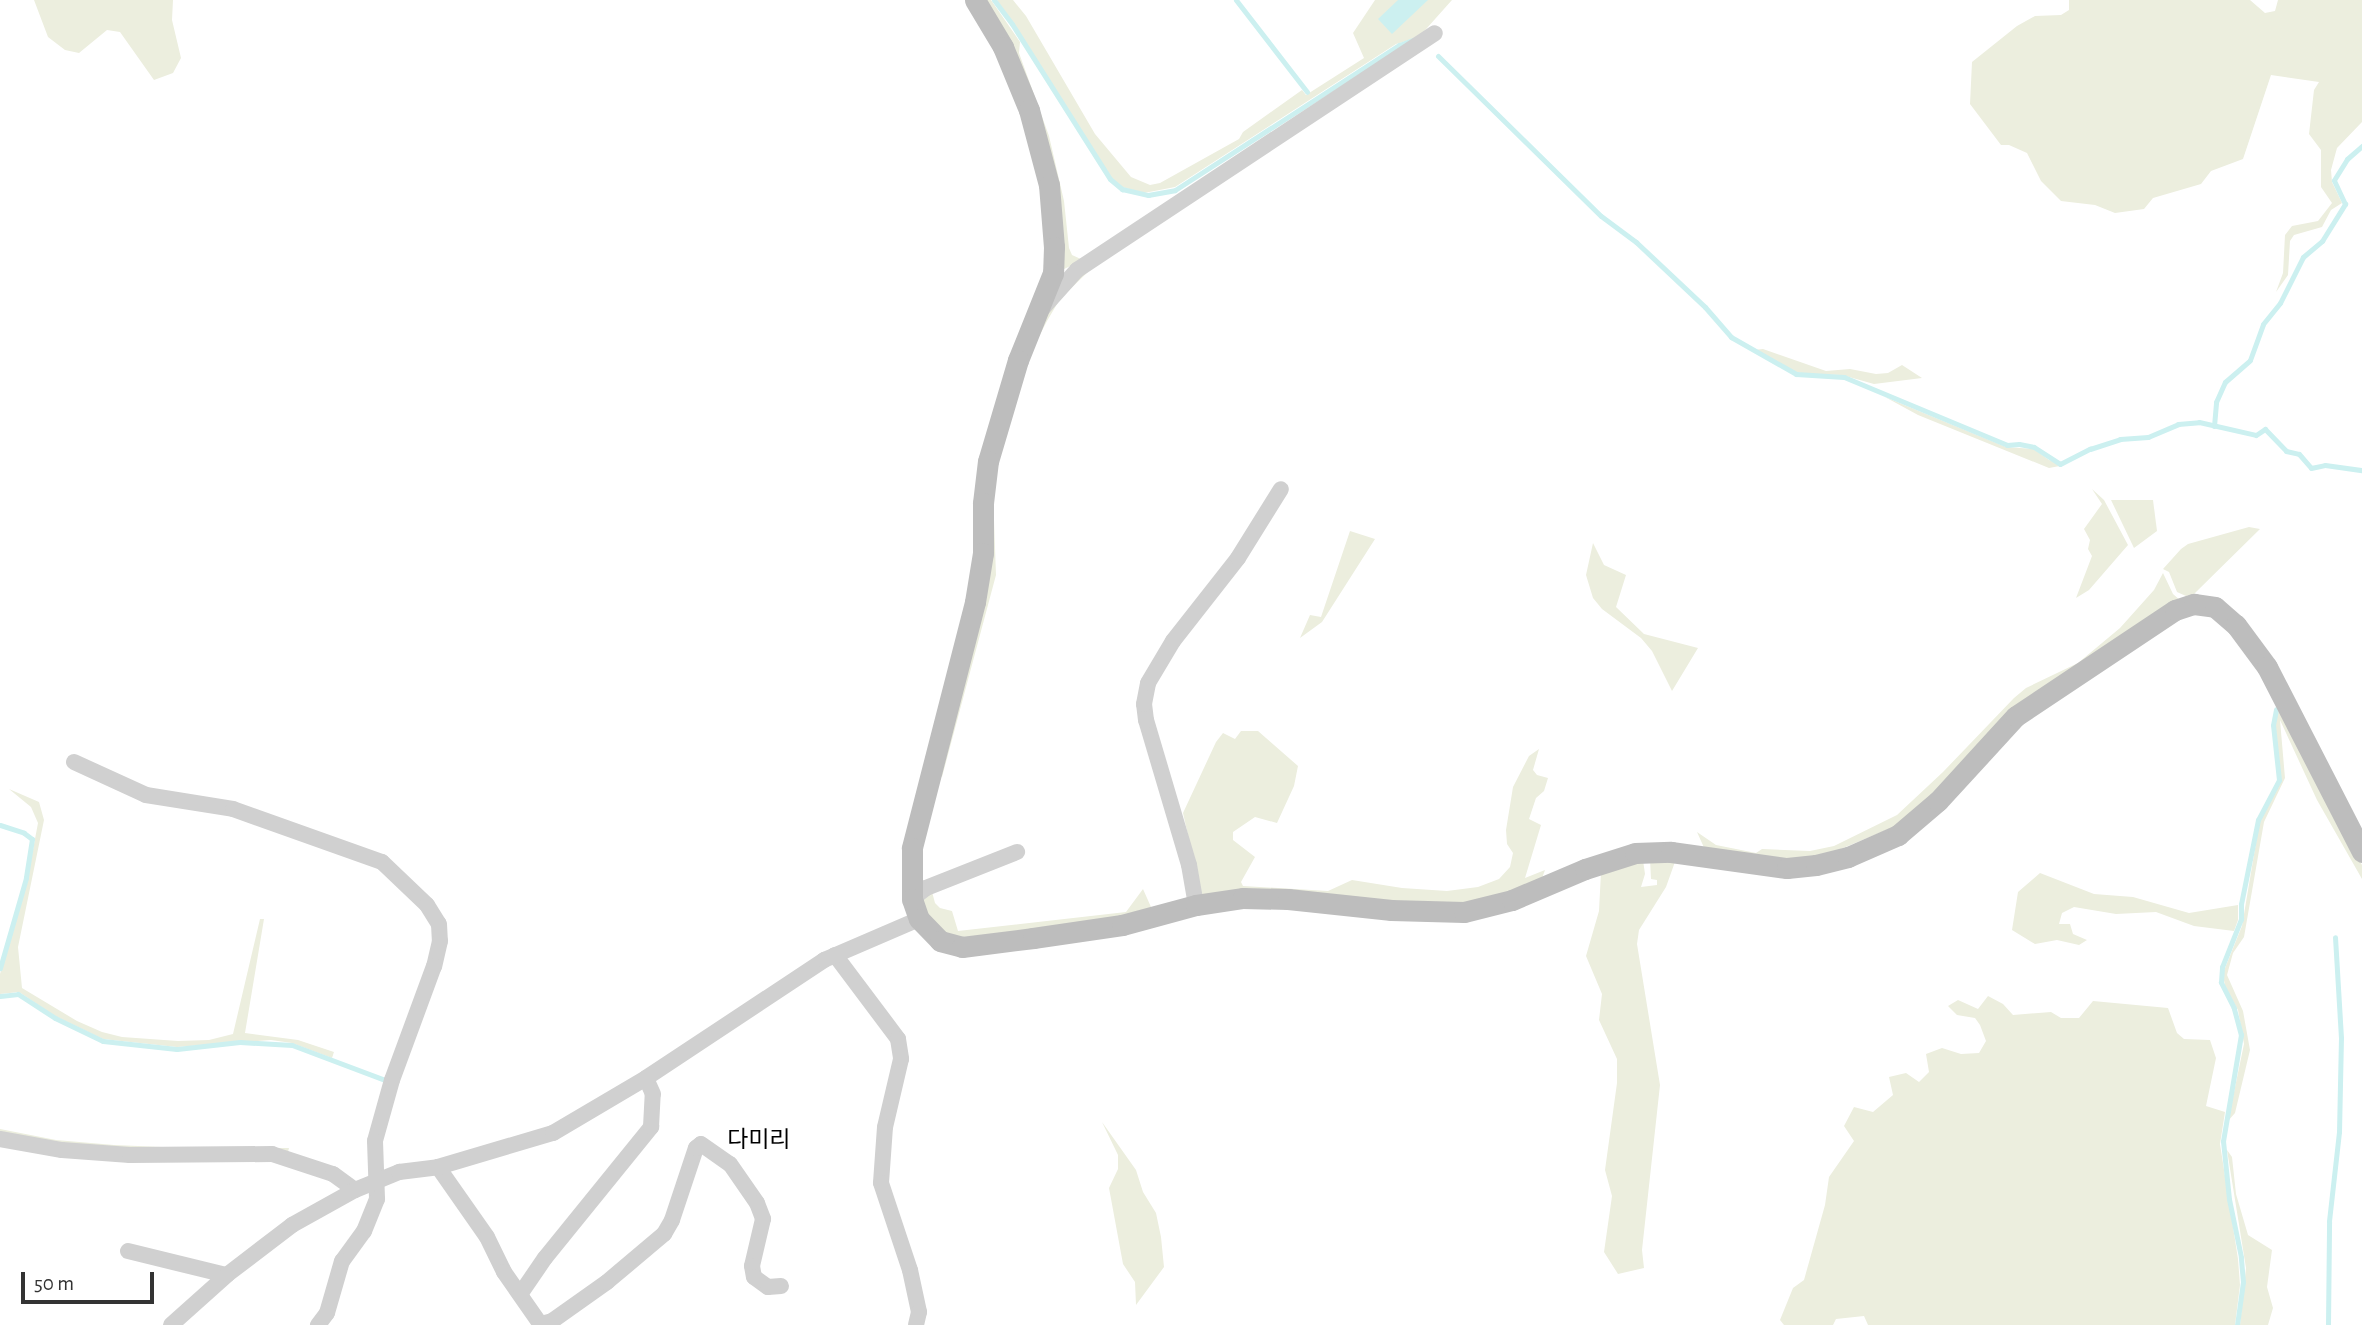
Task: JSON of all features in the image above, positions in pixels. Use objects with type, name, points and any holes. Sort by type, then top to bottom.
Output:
[{"type":"street","points":[[975,0],[990,22],[1029,110],[1049,185],[1053,219],[1053,273],[1040,312],[1018,360],[988,461],[983,503],[983,553],[975,602],[912,848],[909,874],[915,909],[940,941],[962,947],[1122,925],[1196,905],[1243,898],[1288,899],[1391,910],[1464,912],[1512,900],[1586,869],[1636,853],[1683,853],[1787,868],[1816,865],[1848,857],[1898,835],[1917,820],[2016,716],[2045,694],[2175,610],[2194,604],[2215,607],[2229,619],[2267,667],[2362,852]]},
{"type":"street","points":[[1040,312],[1077,270],[1435,33]]},
{"type":"street","points":[[1196,905],[1189,865],[1146,720],[1144,704],[1148,683],[1173,641],[1238,558],[1281,489]]},
{"type":"street","points":[[74,762],[146,795],[233,809],[382,862],[427,905],[439,924],[440,941],[375,1141],[378,1181],[371,1214],[342,1261],[327,1313],[318,1325]]},
{"type":"street","points":[[171,1325],[226,1275],[292,1224],[355,1190],[399,1172],[438,1167],[553,1133],[646,1079],[835,955],[915,909],[926,888],[1017,852]]},
{"type":"street","points":[[835,955],[898,1039],[901,1059],[885,1127],[881,1183],[911,1270],[919,1312],[916,1325]]},
{"type":"street","points":[[521,1293],[545,1258],[651,1127],[653,1094],[646,1079]]},
{"type":"street","points":[[0,1139],[62,1150],[130,1155],[272,1154],[333,1174],[355,1190]]},
{"type":"street","points":[[438,1167],[486,1237],[504,1272],[541,1324],[552,1321],[607,1282],[664,1234],[672,1220],[696,1148],[701,1144],[730,1164],[757,1203],[763,1219],[752,1265],[754,1277],[768,1287],[781,1286]]},
{"type":"street","points":[[128,1251],[226,1275]]},
{"type":"green space","points":[[34,0],[173,0],[172,20],[181,58],[173,73],[154,80],[120,32],[107,30],[79,53],[65,50],[48,37]]},
{"type":"green space","points":[[981,0],[991,0],[1020,42],[1019,53],[1049,136],[1064,201],[1069,248],[1072,255],[1083,260],[1060,271],[1062,230]]},
{"type":"green space","points":[[997,0],[1013,0],[1026,16],[1095,134],[1131,177],[1150,185],[1160,183],[1239,139],[1243,132],[1302,90],[1306,95],[1364,58],[1353,33],[1375,0],[1452,0],[1419,37],[1396,44],[1175,187],[1144,193],[1122,187],[1110,177]]},
{"type":"green space","points":[[2069,0],[2250,0],[2265,13],[2275,11],[2278,0],[2362,0],[2362,122],[2337,148],[2331,170],[2332,182],[2342,203],[2331,210],[2322,227],[2294,235],[2290,241],[2288,275],[2276,292],[2283,273],[2285,235],[2292,226],[2318,221],[2332,203],[2321,187],[2321,150],[2309,134],[2314,90],[2319,82],[2271,75],[2243,159],[2211,171],[2201,184],[2153,198],[2144,209],[2115,213],[2095,205],[2061,201],[2041,181],[2027,153],[2009,145],[2001,145],[1970,104],[1972,62],[2017,26],[2035,16],[2061,15],[2069,10]]},
{"type":"green space","points":[[1093,267],[1060,299],[1047,321],[1031,352],[1004,432],[993,492],[996,575],[942,777],[937,774],[982,598],[989,558],[988,508],[993,466],[1009,402],[1024,358],[1047,311],[1065,288]]},
{"type":"green space","points":[[1763,349],[1826,371],[1850,369],[1876,374],[1888,373],[1902,365],[1922,378],[1874,384],[1842,375],[1796,372],[1754,350]]},
{"type":"green space","points":[[1885,397],[2006,447],[2034,449],[2049,460],[2065,465],[2049,468],[1918,415]]},
{"type":"green space","points":[[2092,489],[2104,500],[2128,545],[2089,590],[2076,598],[2092,556],[2088,549],[2090,540],[2084,529],[2102,504]]},
{"type":"green space","points":[[2111,500],[2153,500],[2157,531],[2134,548]]},
{"type":"green space","points":[[2249,527],[2260,529],[2194,594],[2186,596],[2177,592],[2169,572],[2163,569],[2181,549],[2188,544]]},
{"type":"green space","points":[[1350,531],[1375,539],[1322,622],[1300,638],[1310,615],[1321,617]]},
{"type":"green space","points":[[1593,543],[1604,565],[1626,575],[1616,607],[1644,634],[1698,648],[1672,691],[1652,651],[1641,638],[1602,609],[1593,598],[1586,575]]},
{"type":"green space","points":[[2163,573],[2173,594],[2181,601],[2061,679],[1903,823],[1812,861],[1706,852],[1697,832],[1716,845],[1756,853],[1762,849],[1810,851],[1834,846],[1897,815],[1943,772],[2014,698],[2026,688],[2078,663],[2120,628],[2154,590]]},
{"type":"green space","points":[[2277,708],[2362,865],[2362,879],[2317,800],[2280,720],[2285,778],[2264,822],[2244,937],[2233,953],[2227,975],[2243,1011],[2250,1050],[2235,1113],[2228,1121],[2244,1044],[2238,1010],[2225,987],[2223,973],[2242,926],[2260,819],[2281,780],[2275,728]]},
{"type":"green space","points":[[1241,731],[1258,731],[1298,766],[1294,786],[1277,823],[1255,817],[1233,832],[1233,840],[1255,857],[1241,882],[1243,886],[1328,891],[1352,880],[1402,888],[1447,891],[1478,887],[1499,879],[1510,867],[1513,853],[1507,844],[1506,830],[1513,787],[1529,756],[1539,749],[1533,770],[1537,775],[1548,778],[1544,791],[1536,798],[1529,819],[1541,825],[1525,878],[1545,870],[1541,881],[1472,905],[1202,897],[1183,813],[1216,742],[1223,733],[1235,739]]},
{"type":"green space","points":[[9,789],[39,802],[44,820],[18,947],[22,988],[77,1021],[122,1037],[178,1041],[209,1040],[233,1034],[260,919],[264,919],[245,1033],[298,1040],[334,1052],[332,1058],[292,1043],[271,1040],[177,1047],[103,1039],[55,1016],[19,992],[0,994],[0,974],[28,876],[38,823],[31,807]]},
{"type":"green space","points":[[1650,859],[1676,859],[1666,887],[1639,930],[1637,944],[1660,1085],[1642,1250],[1644,1268],[1618,1274],[1604,1252],[1612,1196],[1605,1170],[1617,1083],[1617,1059],[1599,1020],[1602,994],[1586,956],[1599,911],[1601,872],[1643,860],[1645,874],[1641,887],[1657,885],[1657,880],[1651,879]]},
{"type":"green space","points":[[2040,873],[2094,894],[2133,897],[2189,913],[2238,905],[2238,920],[2234,931],[2194,926],[2156,912],[2116,914],[2074,907],[2062,913],[2059,924],[2070,924],[2073,934],[2087,940],[2079,945],[2057,940],[2035,944],[2012,930],[2018,892]]},
{"type":"green space","points":[[931,888],[935,903],[940,908],[952,911],[958,931],[1126,912],[1143,889],[1151,907],[1160,913],[974,939],[950,935],[938,928],[921,903]]},
{"type":"green space","points":[[1988,996],[2003,1004],[2013,1015],[2051,1012],[2061,1018],[2079,1018],[2093,1001],[2168,1008],[2177,1033],[2184,1039],[2210,1040],[2216,1058],[2206,1106],[2225,1112],[2220,1144],[2240,1285],[2235,1325],[1868,1325],[1864,1316],[1836,1319],[1833,1325],[1784,1325],[1780,1320],[1793,1288],[1804,1280],[1825,1205],[1829,1177],[1854,1141],[1844,1126],[1854,1107],[1873,1112],[1893,1095],[1889,1077],[1906,1073],[1919,1082],[1929,1072],[1926,1054],[1942,1048],[1961,1054],[1979,1053],[1986,1041],[1980,1025],[1975,1018],[1957,1015],[1948,1006],[1958,1000],[1978,1009]]},
{"type":"green space","points":[[1102,1122],[1136,1170],[1143,1192],[1156,1213],[1161,1237],[1164,1267],[1136,1305],[1135,1282],[1123,1264],[1109,1188],[1118,1169],[1118,1155]]},
{"type":"green space","points":[[0,1129],[56,1140],[114,1145],[289,1148],[288,1152],[127,1151],[0,1135]]},
{"type":"green space","points":[[2227,1150],[2232,1157],[2236,1194],[2248,1235],[2272,1250],[2267,1287],[2273,1308],[2268,1325],[2240,1325],[2246,1268]]},
{"type":"water","points":[[1398,0],[1428,0],[1392,34],[1378,19]]},
{"type":"waterway","points":[[994,0],[1110,179],[1122,189],[1148,195],[1175,190],[1399,45],[1413,40]]},
{"type":"waterway","points":[[1236,0],[1307,92]]},
{"type":"waterway","points":[[1438,56],[1601,216],[1636,242],[1705,307],[1731,337],[1796,374],[1844,377],[2007,445],[2034,447],[2060,464],[2090,449],[2120,439],[2148,437],[2178,424],[2199,422],[2256,435],[2265,429],[2286,451],[2299,454],[2311,468],[2325,465],[2362,470]]},
{"type":"waterway","points":[[2214,426],[2216,402],[2225,382],[2250,360],[2263,324],[2280,303],[2303,257],[2322,241],[2345,204],[2334,180],[2347,159],[2362,146]]},
{"type":"waterway","points":[[2237,1325],[2243,1282],[2241,1257],[2229,1199],[2223,1141],[2241,1035],[2234,1008],[2221,982],[2222,967],[2241,919],[2241,904],[2258,820],[2279,780],[2273,725],[2276,709]]},
{"type":"waterway","points":[[0,825],[24,833],[32,839],[26,878],[0,968]]},
{"type":"waterway","points":[[2328,1325],[2329,1221],[2339,1132],[2341,1038],[2335,937]]},
{"type":"waterway","points":[[0,996],[18,994],[55,1018],[103,1041],[177,1049],[240,1042],[292,1045],[385,1080]]},
{"type":"district","name":"다미리","points":[[759,1141]]}]
